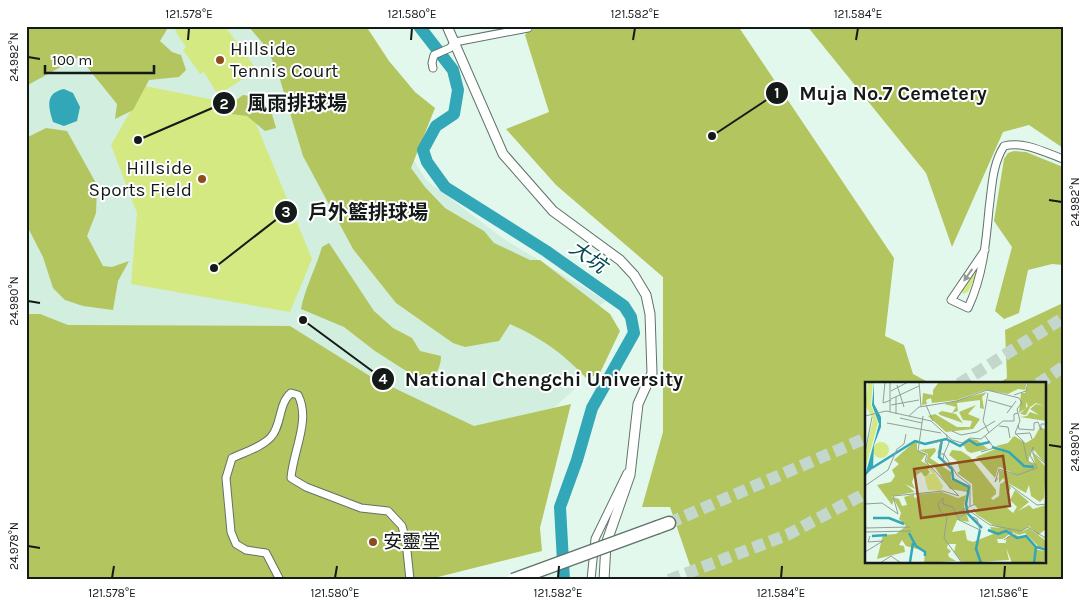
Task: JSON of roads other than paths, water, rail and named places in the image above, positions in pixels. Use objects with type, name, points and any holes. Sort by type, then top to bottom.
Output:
[{"type":"highway","points":[[513,580],[664,525]]},
{"type":"street","points":[[447,26],[452,45],[503,154],[553,211],[620,260],[634,275],[646,296],[650,314],[652,373],[638,404],[632,461],[625,491],[606,544],[604,580]]},
{"type":"street","points":[[433,68],[434,55],[452,45],[528,28]]},
{"type":"street","points":[[985,250],[951,300],[968,308],[980,276],[985,250],[994,163],[1004,146],[1011,144],[1028,146],[1063,159]]},
{"type":"street","points":[[280,580],[266,553],[246,550],[236,544],[231,532],[226,478],[232,458],[264,443],[273,436],[285,398],[290,393],[298,395],[302,403],[302,428],[292,466],[292,478],[306,487],[361,508],[388,511],[402,526],[406,541],[410,580]]},
{"type":"street","points":[[591,580],[595,539],[632,461]]},
{"type":"water","points":[[64,89],[73,93],[80,107],[77,121],[64,126],[53,122],[49,106],[51,97]]},
{"type":"waterway","name":"大坑","points":[[419,26],[453,70],[458,90],[454,114],[436,126],[423,150],[427,162],[445,187],[546,251],[624,306],[631,317],[634,333],[592,408],[577,460],[560,507],[564,580]]},
{"type":"tunnel","points":[[962,382],[1063,318]]},
{"type":"tunnel","points":[[1041,382],[1063,367]]},
{"type":"tunnel","points":[[669,523],[865,438]]},
{"type":"tunnel","points":[[669,580],[787,535],[865,494]]},
{"type":"place","name":"Hillside Tennis Court","points":[[220,60]]},
{"type":"place","name":"Muja No.7 Cemetery","points":[[712,136]]},
{"type":"place","name":"風雨排球場","points":[[138,140]]},
{"type":"place","name":"Hillside Sports Field","points":[[202,179]]},
{"type":"place","name":"戶外籃排球場","points":[[214,268]]},
{"type":"place","name":"National Chengchi University","points":[[303,320]]},
{"type":"place","name":"安靈堂","points":[[373,542]]}]
